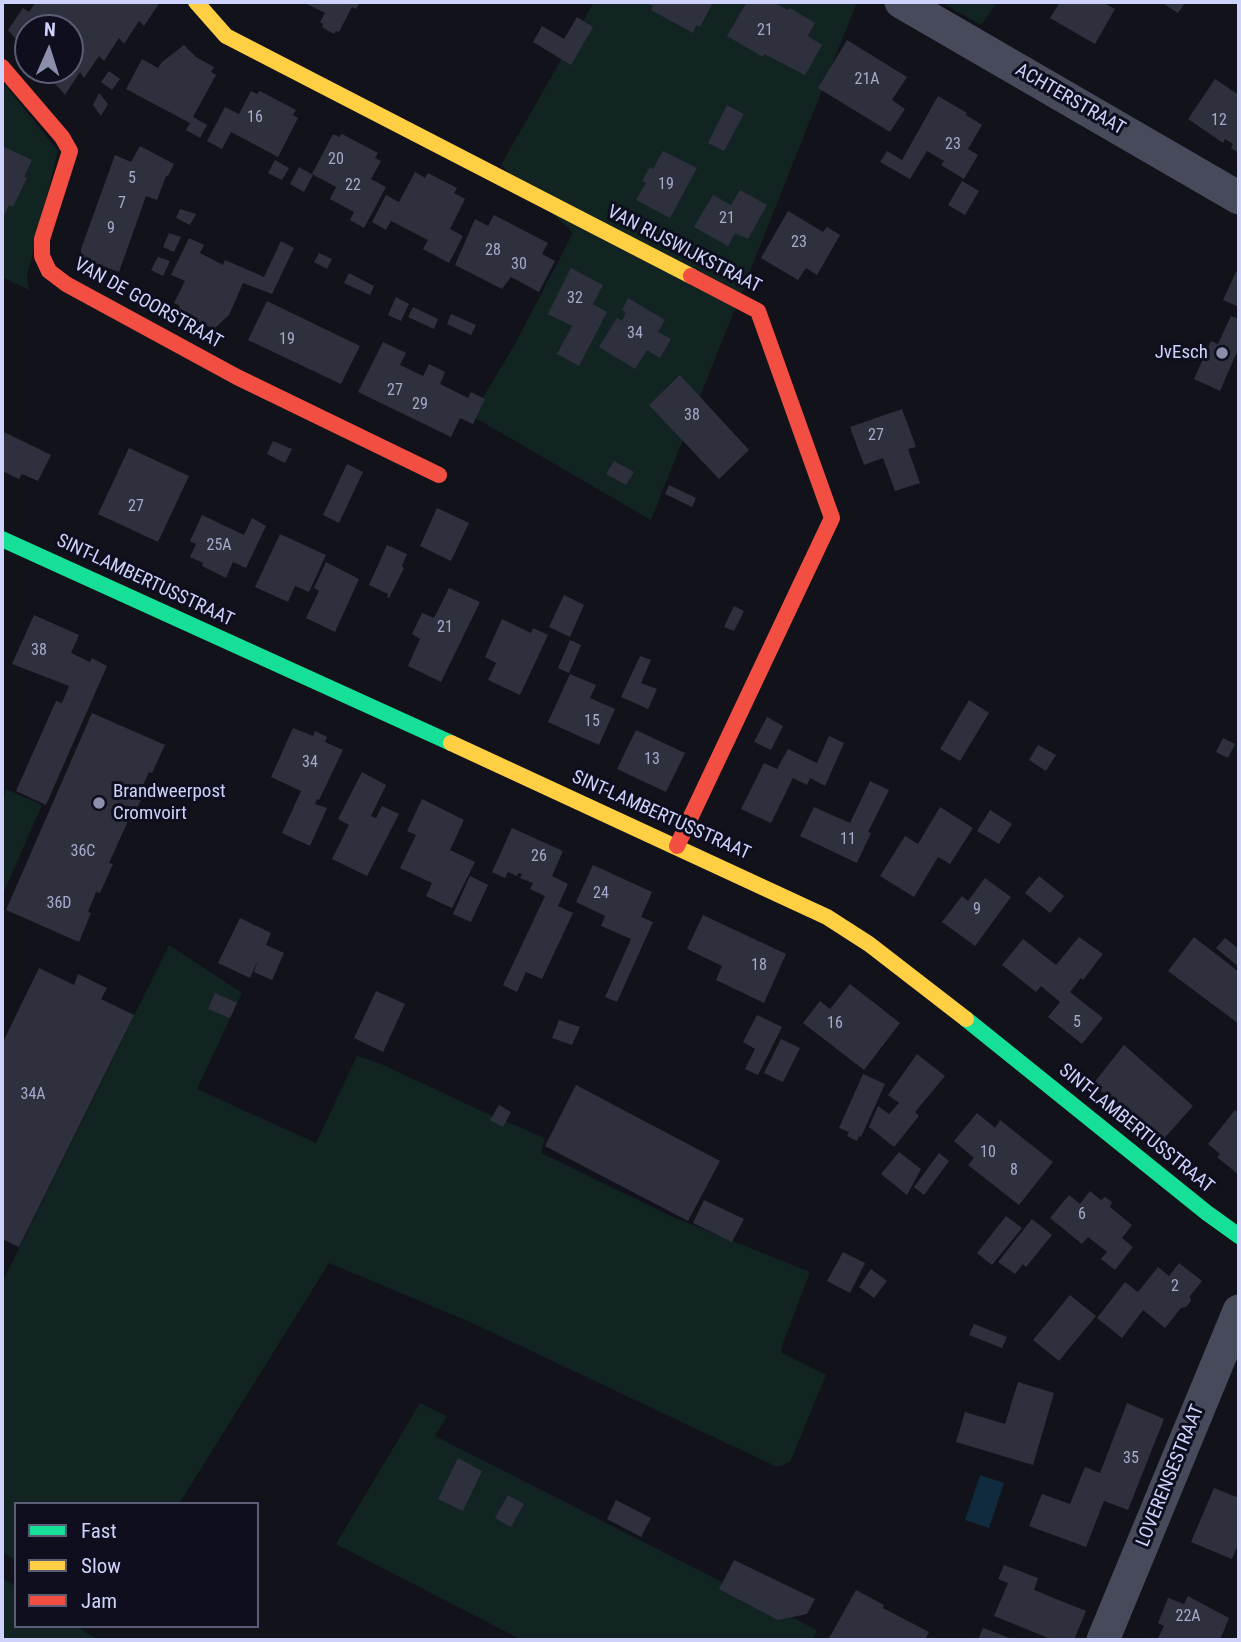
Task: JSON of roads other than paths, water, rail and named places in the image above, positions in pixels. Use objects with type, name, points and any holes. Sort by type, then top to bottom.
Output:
[{"type":"street","name":"VAN RIJSWIJKSTRAAT","points":[[196,2],[226,36],[758,311],[832,518],[677,846]]},
{"type":"street","name":"ACHTERSTRAAT","points":[[901,2],[1239,198]]},
{"type":"street","name":"VAN DE GOORSTRAAT","points":[[2,67],[62,136],[70,151],[42,239],[43,256],[49,271],[66,284],[237,376],[439,475]]},
{"type":"street","name":"SINT-LAMBERTUSSTRAAT","points":[[2,539],[803,904],[869,944],[1239,1236]]},
{"type":"street","name":"LOVERENSESTRAAT","points":[[1103,1640],[1239,1311]]},
{"type":"water","points":[[980,1475],[1004,1483],[989,1528],[965,1520]]},
{"type":"place","name":"JvEsch","points":[[1222,353]]},
{"type":"place","name":"Brandweerpost Cromvoirt","points":[[99,803]]}]
